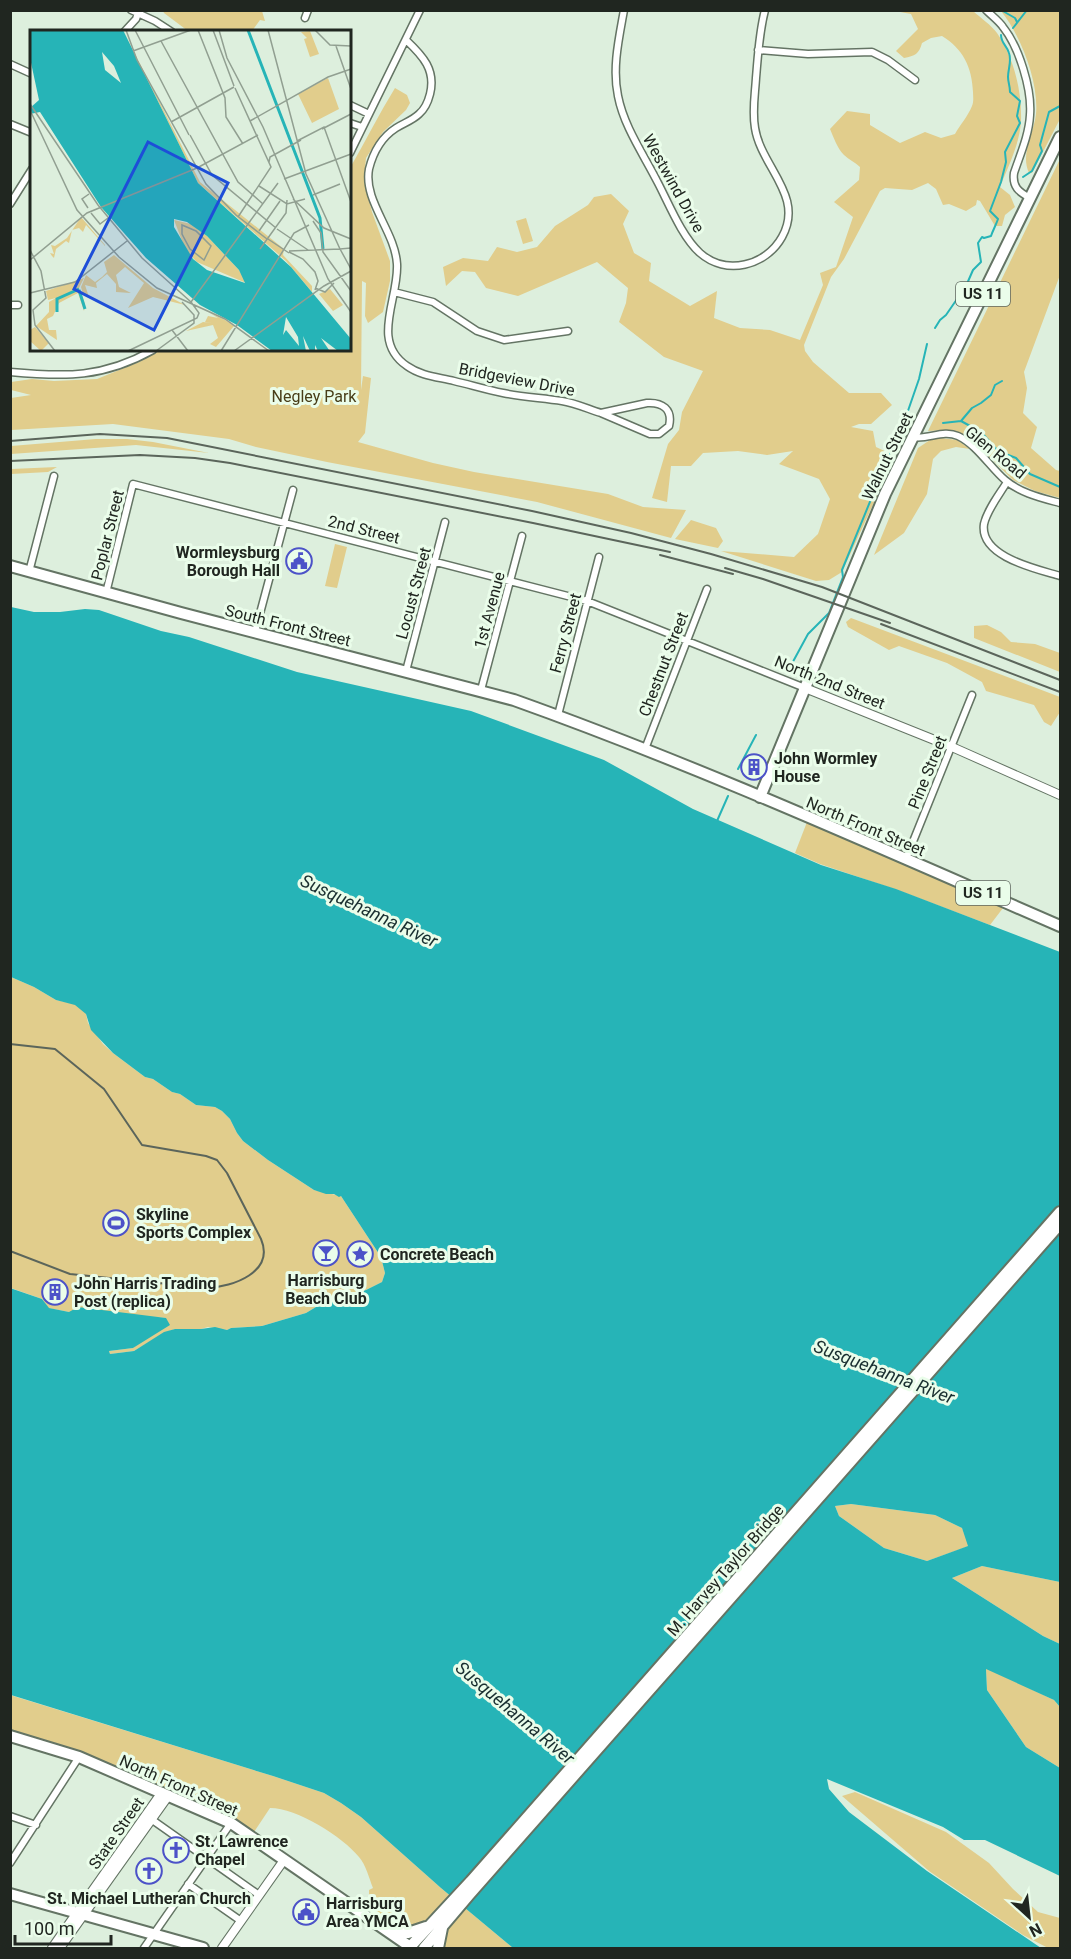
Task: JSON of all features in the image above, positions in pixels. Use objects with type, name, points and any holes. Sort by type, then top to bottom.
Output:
[{"type":"main road","name":"Walnut Street","points":[[760,797],[869,530],[1060,137]]},
{"type":"main road","name":"South Front Street","points":[[10,567],[481,690],[558,715]]},
{"type":"main road","name":"North Front Street","points":[[558,715],[760,797],[1060,926]]},
{"type":"main road","name":"M. Harvey Taylor Bridge","points":[[449,1911],[1060,1212]]},
{"type":"main road","name":"M. Harvey Taylor Bridge","points":[[410,1948],[449,1911],[1060,1224]]},
{"type":"main road","name":"North Front Street","points":[[10,1737],[79,1758],[231,1823],[410,1948]]},
{"type":"main road","points":[[10,1894],[203,1948]]},
{"type":"main road","name":"M. Harvey Taylor Bridge","points":[[424,1948],[439,1922]]},
{"type":"main road","points":[[385,1930],[412,1932],[439,1922],[438,1948]]},
{"type":"street","points":[[305,18],[308,10]]},
{"type":"street","points":[[351,151],[420,10]]},
{"type":"street","name":"Westwind Drive","points":[[624,10],[615,72],[618,97],[624,117],[694,246],[707,258],[731,266],[749,264],[765,257],[776,247],[789,221],[787,198],[757,140],[755,130],[753,112],[758,50],[765,10]]},
{"type":"street","points":[[986,10],[1002,25],[1012,41],[1029,90],[1030,121],[1013,182],[1019,191],[1030,198]]},
{"type":"street","points":[[125,30],[136,11],[169,30]]},
{"type":"street","name":"Bridgeview Drive","points":[[406,40],[424,58],[432,73],[429,99],[422,112],[392,131],[384,139],[375,152],[369,174],[372,196],[393,245],[397,265],[388,321],[387,335],[391,349],[409,368],[430,376],[501,393],[563,401],[601,413],[655,435],[666,430],[670,422],[667,409],[657,403],[601,413]]},
{"type":"street","points":[[758,50],[808,54],[872,52],[888,60],[915,80]]},
{"type":"street","points":[[10,64],[30,73]]},
{"type":"street","points":[[351,105],[369,114]]},
{"type":"street","points":[[351,123],[362,128]]},
{"type":"street","points":[[10,124],[30,132]]},
{"type":"street","points":[[10,204],[30,172]]},
{"type":"street","points":[[394,291],[433,302],[477,331],[504,340],[568,331]]},
{"type":"street","points":[[10,372],[67,375],[97,372],[151,351]]},
{"type":"street","name":"Glen Road","points":[[913,437],[922,438],[942,434],[958,436],[974,448],[1006,482],[1023,491],[1060,503]]},
{"type":"street","points":[[29,572],[54,476]]},
{"type":"street","points":[[1006,482],[985,520],[986,539],[994,549],[1006,557],[1060,576]]},
{"type":"street","name":"2nd Street","points":[[133,484],[587,601]]},
{"type":"street","name":"Poplar Street","points":[[106,593],[133,484]]},
{"type":"street","points":[[255,632],[293,490]]},
{"type":"street","name":"Locust Street","points":[[406,671],[445,522]]},
{"type":"street","name":"1st Avenue","points":[[481,690],[522,536]]},
{"type":"street","name":"Ferry Street","points":[[558,715],[598,557]]},
{"type":"street","name":"Chestnut Street","points":[[645,749],[707,589]]},
{"type":"street","name":"North 2nd Street","points":[[587,601],[952,747],[1060,795]]},
{"type":"street","name":"Pine Street","points":[[906,859],[972,695]]},
{"type":"street","points":[[10,1863],[79,1758]]},
{"type":"street","name":"State Street","points":[[52,1948],[81,1914],[151,1819],[165,1794]]},
{"type":"street","name":"State Street","points":[[64,1947],[81,1914],[165,1794]]},
{"type":"street","points":[[10,1816],[36,1825]]},
{"type":"street","points":[[151,1819],[259,1895]]},
{"type":"street","points":[[144,1948],[231,1823]]},
{"type":"street","points":[[222,1948],[284,1860]]},
{"type":"street","points":[[188,1884],[241,1921]]},
{"type":"green space","points":[[163,11],[262,11],[265,21],[260,20],[253,30],[187,30]]},
{"type":"green space","points":[[895,11],[973,11],[997,33],[1016,75],[1020,98],[1021,121],[1018,138],[1000,187],[1010,195],[1015,207],[1005,215],[1002,226],[995,226],[980,201],[977,200],[976,205],[966,211],[949,204],[943,205],[936,189],[928,183],[912,190],[885,188],[880,191],[844,259],[831,277],[804,345],[805,351],[813,362],[849,393],[881,393],[892,405],[871,424],[851,427],[873,431],[876,447],[893,455],[888,472],[842,572],[829,580],[816,581],[721,551],[794,557],[818,534],[830,499],[819,479],[779,464],[793,451],[767,455],[738,451],[703,453],[691,466],[671,466],[667,502],[652,498],[668,444],[679,430],[682,412],[703,371],[664,357],[619,322],[626,303],[628,288],[597,262],[518,296],[486,288],[475,272],[462,271],[446,286],[443,267],[463,258],[488,261],[497,247],[517,252],[537,247],[555,226],[588,205],[594,197],[611,194],[629,211],[623,224],[634,253],[651,263],[649,281],[690,306],[717,291],[714,318],[740,328],[770,330],[800,340],[823,285],[820,273],[836,267],[853,217],[834,202],[859,180],[860,167],[842,152],[830,129],[847,111],[870,114],[870,125],[900,143],[925,132],[941,138],[955,134],[973,104],[971,75],[965,60],[956,47],[942,36],[922,43],[918,52],[911,56],[904,58],[896,51],[918,29],[911,14]]},
{"type":"green space","points":[[1001,11],[1060,11],[1060,119],[1032,173],[1029,173],[1026,158],[1036,114],[1035,88],[1022,46]]},
{"type":"green space","name":"Negley Park","points":[[395,88],[407,95],[410,103],[406,110],[383,132],[366,158],[364,180],[372,212],[390,261],[390,281],[383,312],[368,323],[365,316],[366,283],[362,281],[361,390],[363,376],[371,378],[365,433],[358,442],[474,472],[608,494],[643,507],[686,510],[671,538],[537,502],[327,462],[229,439],[113,424],[11,430],[11,398],[31,395],[11,390],[11,382],[32,379],[54,381],[97,379],[159,351],[351,351],[351,166]]},
{"type":"green space","points":[[1060,159],[1060,275],[1024,372],[1027,388],[1023,413],[1037,427],[1031,448],[1060,471],[1060,498],[1035,491],[1013,480],[968,436],[947,430],[928,431]]},
{"type":"green space","points":[[526,218],[533,241],[523,244],[516,221]]},
{"type":"green space","points":[[941,438],[957,440],[970,449],[956,447],[941,451],[933,459],[927,494],[904,533],[874,555],[918,448],[930,440]]},
{"type":"green space","points":[[96,439],[153,442],[209,453],[136,445],[11,454],[11,446]]},
{"type":"green space","points":[[57,467],[48,472],[11,474],[11,469]]},
{"type":"green space","points":[[691,520],[716,528],[723,541],[718,548],[675,539]]},
{"type":"green space","points":[[335,544],[347,547],[337,588],[325,586]]},
{"type":"green space","points":[[851,618],[1060,697],[1060,712],[1051,726],[1044,722],[1034,705],[986,691],[982,682],[947,663],[899,646],[889,650],[848,627],[846,622]]},
{"type":"green space","points":[[987,625],[1001,632],[1011,642],[1035,644],[1060,653],[1060,672],[974,638],[974,626]]},
{"type":"green space","points":[[807,822],[1003,908],[990,925],[820,864],[795,853]]},
{"type":"green space","points":[[11,977],[56,1000],[75,1004],[84,1010],[88,1023],[103,1044],[145,1077],[153,1079],[196,1105],[215,1107],[222,1111],[230,1119],[243,1141],[268,1160],[314,1190],[341,1196],[381,1257],[385,1273],[382,1282],[306,1313],[262,1326],[227,1330],[208,1327],[175,1329],[134,1351],[110,1354],[109,1351],[133,1348],[166,1318],[69,1312],[48,1308],[42,1299],[11,1288]]},
{"type":"green space","points":[[851,1504],[935,1515],[962,1528],[969,1546],[927,1561],[884,1548],[839,1516],[835,1506]]},
{"type":"green space","points":[[982,1566],[1060,1582],[1060,1644],[1043,1636],[952,1578]]},
{"type":"green space","points":[[986,1668],[1054,1700],[1060,1707],[1060,1768],[1026,1747],[987,1690]]},
{"type":"green space","points":[[10,1695],[324,1793],[361,1817],[513,1948],[428,1948],[374,1909],[369,1896],[369,1890],[373,1888],[361,1860],[352,1849],[319,1825],[293,1813],[270,1808],[254,1832],[238,1821],[73,1750],[11,1732]]},
{"type":"green space","points":[[855,1792],[946,1832],[989,1863],[1038,1912],[1060,1918],[1060,1948],[1048,1948],[1023,1935],[929,1871],[842,1796]]},
{"type":"water","name":"Susquehanna River","points":[[11,607],[34,612],[99,610],[297,672],[471,711],[604,760],[693,809],[821,865],[896,889],[1060,952],[1060,1582],[982,1566],[952,1578],[1043,1636],[1060,1644],[1060,1707],[1054,1700],[986,1669],[987,1690],[1026,1747],[1060,1768],[1060,1876],[985,1840],[964,1840],[943,1827],[827,1779],[829,1789],[849,1812],[927,1871],[1041,1948],[513,1948],[361,1817],[324,1793],[11,1695],[10,1288],[42,1299],[49,1308],[69,1312],[78,1307],[166,1318],[170,1325],[133,1348],[109,1351],[110,1354],[134,1351],[164,1332],[175,1329],[215,1327],[227,1330],[262,1326],[306,1313],[316,1307],[366,1290],[382,1282],[385,1273],[381,1257],[341,1196],[314,1190],[268,1160],[243,1141],[230,1119],[222,1111],[215,1107],[196,1105],[153,1079],[145,1077],[113,1053],[91,1030],[86,1014],[75,1005],[56,1000],[11,977]],"holes":[[[851,1504],[935,1515],[962,1528],[968,1546],[927,1561],[884,1548],[839,1516],[835,1506]]]},
{"type":"waterway","points":[[1001,10],[1015,18],[1017,22]]},
{"type":"waterway","points":[[1013,28],[1027,10]]},
{"type":"waterway","points":[[935,328],[966,286],[973,270],[981,262],[978,243],[982,237],[991,236],[998,219],[990,211],[1001,182],[1006,162],[1005,152],[1020,123],[1017,116],[1020,101],[1010,92],[1008,77],[1010,56],[1001,35]]},
{"type":"waterway","points":[[1023,177],[1032,171],[1042,151],[1040,145],[1049,112],[1060,106]]},
{"type":"waterway","points":[[901,431],[919,379],[927,344]]},
{"type":"waterway","points":[[961,421],[972,408],[991,395],[995,385],[1002,381]]},
{"type":"waterway","points":[[943,423],[961,421],[981,432],[998,451],[1016,458],[1030,474],[1060,487]]},
{"type":"waterway","points":[[895,442],[899,435]]},
{"type":"waterway","points":[[789,669],[808,634],[829,613],[843,577],[842,570],[890,453]]},
{"type":"waterway","points":[[738,769],[756,735]]},
{"type":"waterway","points":[[717,821],[728,796]]},
{"type":"railway","points":[[10,441],[100,434],[167,438],[631,533],[822,587],[1060,680]]},
{"type":"railway","points":[[10,461],[140,455],[195,458],[230,463],[670,552]]},
{"type":"railway","points":[[660,555],[733,574]]},
{"type":"railway","points":[[725,568],[890,623]]},
{"type":"railway","points":[[881,624],[1060,692]]},
{"type":"railway","points":[[10,1044],[55,1049],[104,1089],[142,1145],[217,1160],[227,1173],[261,1239],[264,1251],[257,1269],[249,1276],[228,1285],[207,1288],[70,1274],[10,1251]]},
{"type":"place","name":"Wormleysburg Borough Hall","points":[[299,561]]},
{"type":"place","name":"John Wormley House","points":[[754,767]]},
{"type":"place","name":"Skyline Sports Complex","points":[[116,1223]]},
{"type":"place","name":"Harrisburg Beach Club","points":[[326,1253]]},
{"type":"place","name":"Concrete Beach","points":[[360,1254]]},
{"type":"place","name":"John Harris Trading Post (replica)","points":[[55,1292]]},
{"type":"place","name":"St. Lawrence Chapel","points":[[176,1850]]},
{"type":"place","name":"St. Michael Lutheran Church","points":[[149,1871]]},
{"type":"place","name":"Harrisburg Area YMCA","points":[[306,1912]]}]
